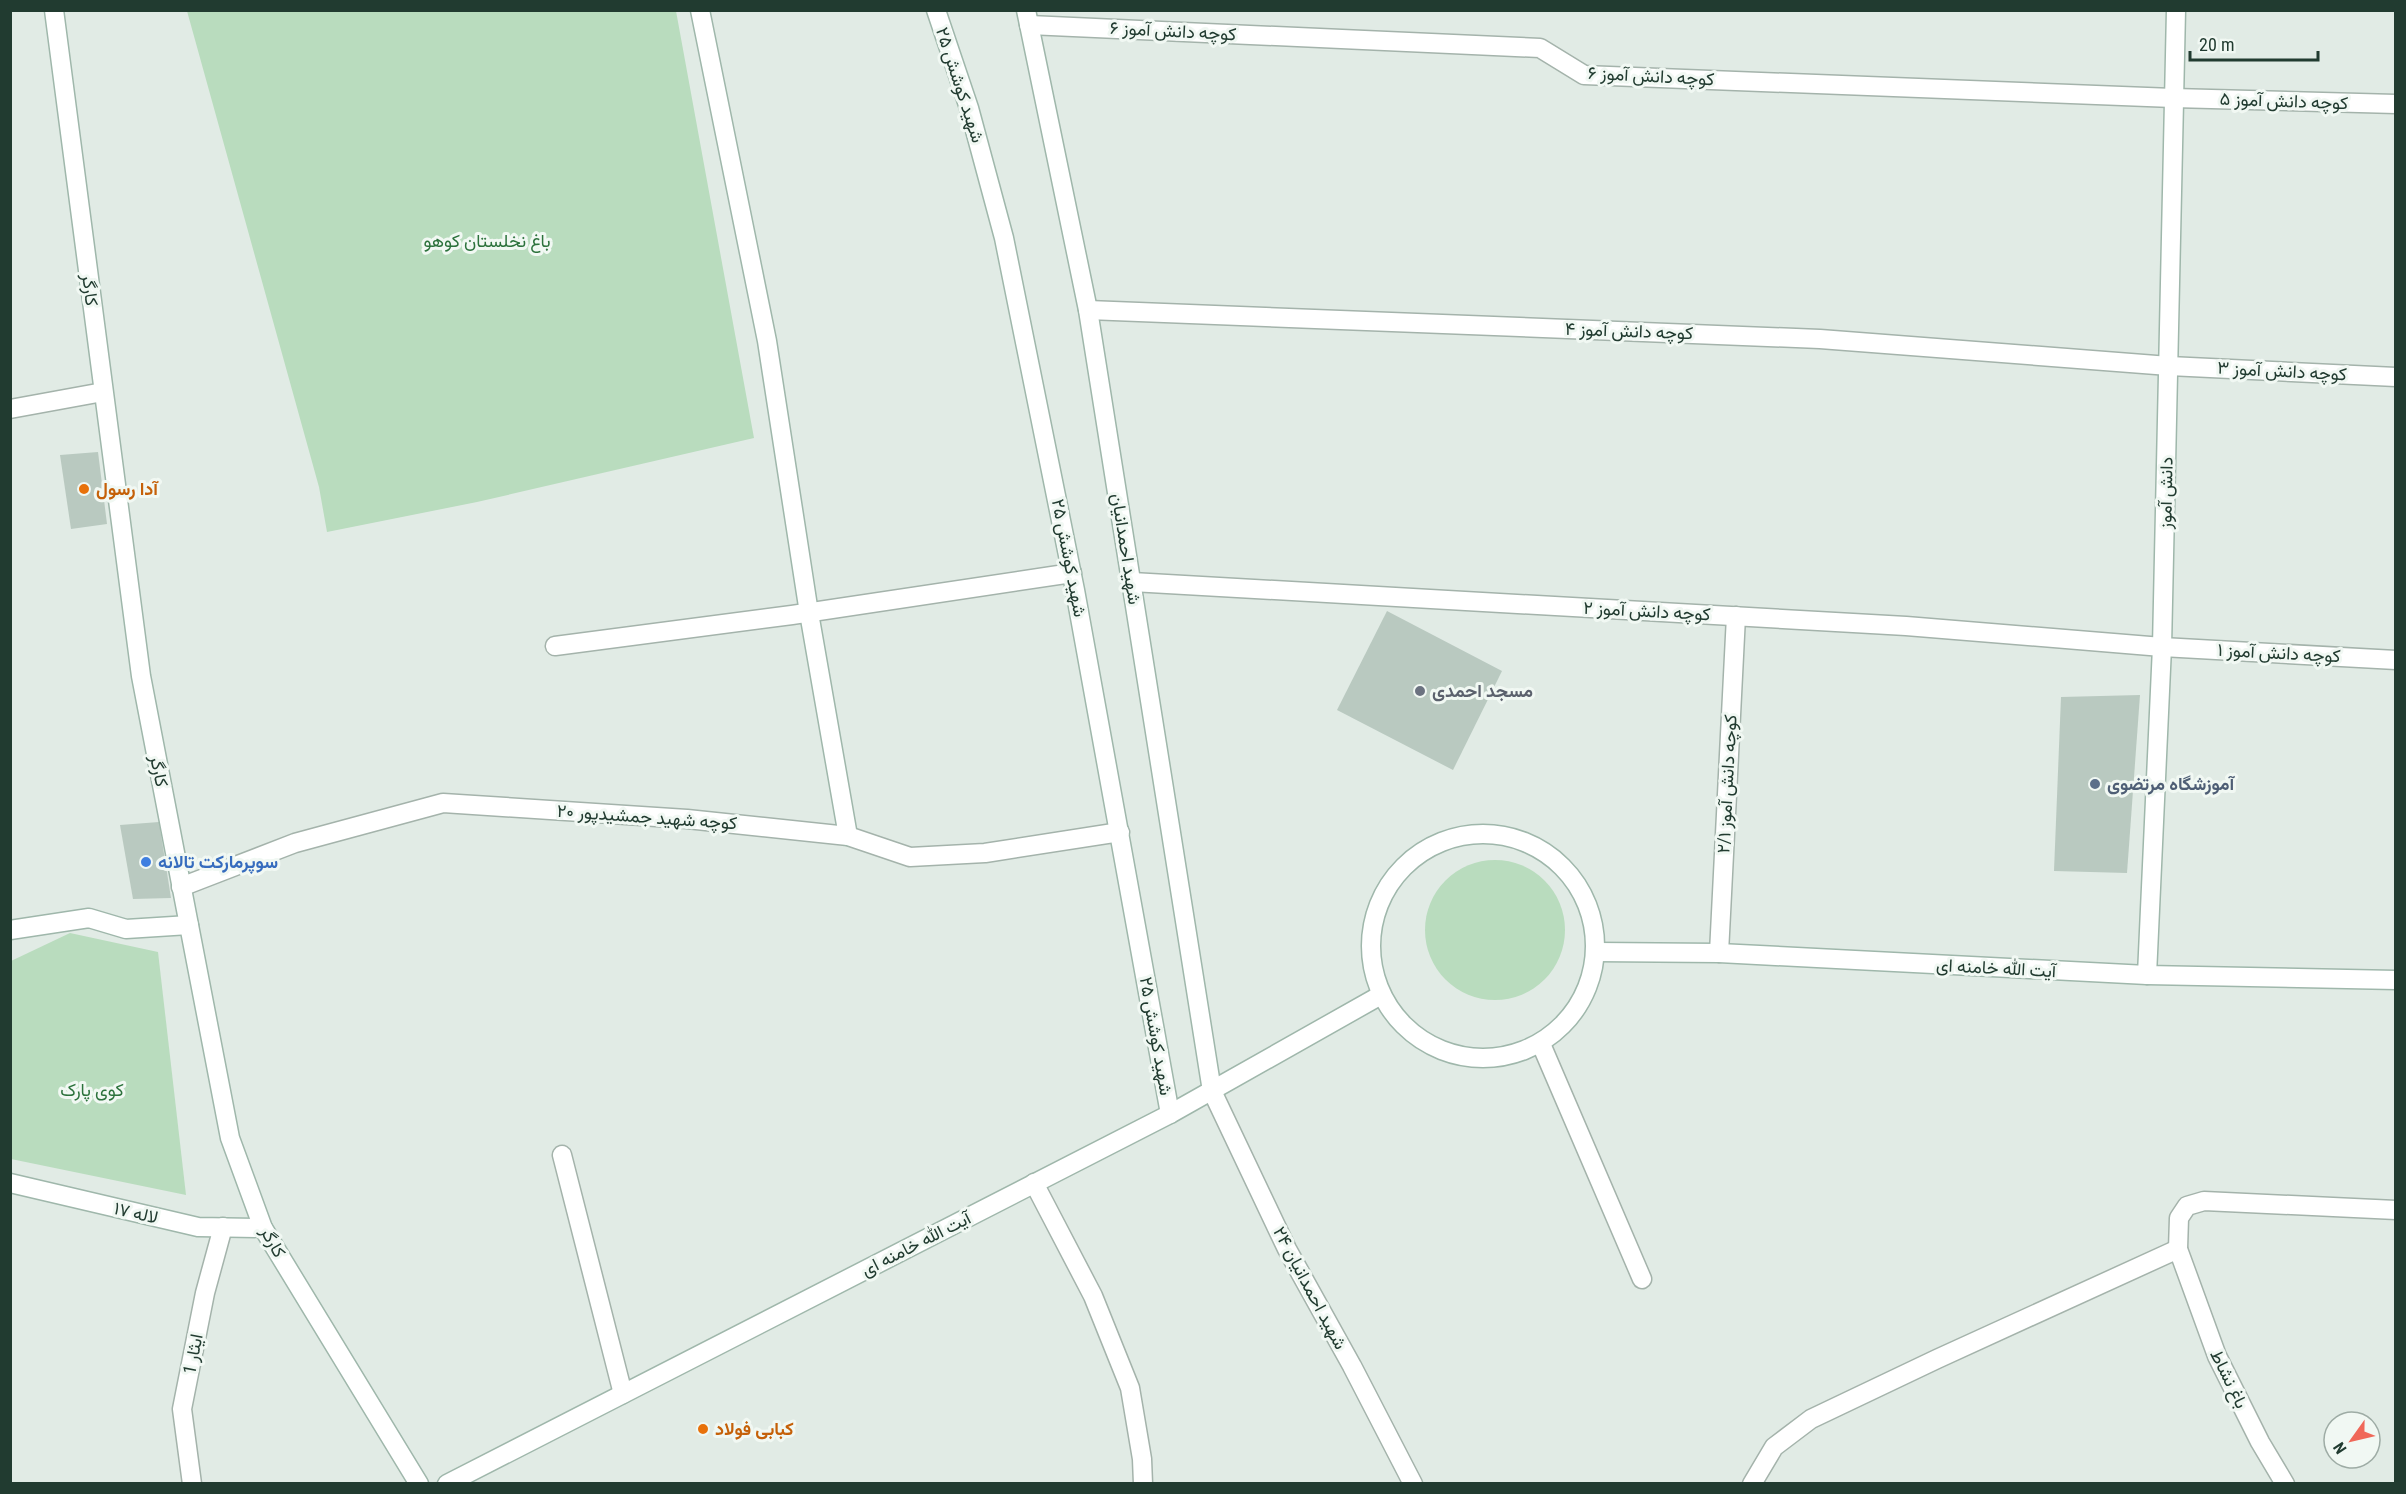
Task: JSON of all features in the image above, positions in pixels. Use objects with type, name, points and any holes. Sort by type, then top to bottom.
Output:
[{"type":"street","name":"کارگر","points":[[54,10],[141,676],[230,1138],[263,1227],[419,1484]]},
{"type":"street","points":[[700,10],[767,341],[809,612],[848,836]]},
{"type":"street","name":"شهید کوشش ۲۵","points":[[936,10],[969,108],[1004,238],[1072,573],[1170,1114]]},
{"type":"street","name":"دانش آموز","points":[[2147,975],[2162,647],[2176,10]]},
{"type":"street","name":"کوچه دانش آموز ۶","points":[[1028,18],[1540,48],[1584,75],[2173,98]]},
{"type":"street","name":"شهید احمدانیان","points":[[1028,18],[1088,310],[1212,1091]]},
{"type":"street","name":"کوچه دانش آموز ۵","points":[[2173,98],[2396,104]]},
{"type":"street","name":"کوچه دانش آموز ۴","points":[[1088,310],[1820,339],[2169,366]]},
{"type":"street","name":"کوچه دانش آموز ۳","points":[[2169,366],[2396,377]]},
{"type":"street","points":[[10,409],[103,392]]},
{"type":"street","points":[[555,646],[809,612],[1072,573]]},
{"type":"street","name":"کوچه دانش آموز ۲","points":[[1132,582],[1906,626],[2162,647]]},
{"type":"street","name":"کوچه دانش آموز ۲/۱","points":[[1719,953],[1736,616]]},
{"type":"street","name":"کوچه دانش آموز ۱","points":[[2162,647],[2396,660]]},
{"type":"street","name":"کوچه شهید جمشیدپور ۲۰","points":[[181,887],[295,843],[443,803],[687,819],[848,836],[910,857],[985,853],[1120,832]]},
{"type":"street","points":[[1479,833],[1515,838],[1549,855],[1575,882],[1592,915],[1596,952],[1588,988],[1569,1020],[1540,1044],[1506,1057],[1469,1059],[1433,1048],[1403,1026],[1382,995],[1371,959],[1372,922],[1386,887],[1410,860],[1442,840],[1479,833]]},
{"type":"street","points":[[10,930],[89,918],[126,929],[189,925]]},
{"type":"street","name":"آیت الله خامنه ای","points":[[1596,952],[1719,953],[2147,975],[2396,980]]},
{"type":"street","name":"آیت الله خامنه ای","points":[[447,1484],[1170,1114],[1382,995]]},
{"type":"street","points":[[1540,1044],[1642,1279]]},
{"type":"street","name":"شهید احمدانیان ۲۴","points":[[1212,1091],[1287,1249],[1352,1366],[1413,1484]]},
{"type":"street","points":[[562,1155],[622,1394]]},
{"type":"street","name":"لاله ۱۷","points":[[10,1183],[198,1227],[263,1227]]},
{"type":"street","points":[[1034,1183],[1093,1296],[1130,1388],[1142,1459],[1143,1484]]},
{"type":"street","points":[[1752,1484],[1774,1447],[1810,1419],[2178,1250],[2179,1218],[2187,1206],[2204,1201],[2396,1210]]},
{"type":"street","name":"ایثار 1","points":[[192,1484],[182,1409],[205,1293],[223,1227]]},
{"type":"street","name":"باغ نشاط","points":[[2178,1250],[2217,1356],[2260,1442],[2285,1484]]},
{"type":"green space","name":"باغ نخلستان کوهو","points":[[187,11],[676,11],[754,438],[477,502],[327,532],[319,487]]},
{"type":"green space","points":[[1495,860],[1522,865],[1545,880],[1560,903],[1565,930],[1560,957],[1545,980],[1522,995],[1495,1000],[1468,995],[1445,980],[1430,957],[1425,930],[1430,903],[1445,880],[1468,865]]},
{"type":"green space","name":"کوی پارک","points":[[70,933],[158,952],[186,1195],[11,1159],[11,961]]},
{"type":"building","name":"آدا رسول","points":[[98,452],[107,524],[71,529],[60,455]]},
{"type":"building","name":"مسجد احمدی","points":[[1387,611],[1502,671],[1453,770],[1337,710]]},
{"type":"building","name":"آموزشگاه مرتضوی","points":[[2140,695],[2127,873],[2054,871],[2061,697]]},
{"type":"building","name":"سوپرمارکت تالانه","points":[[159,822],[171,898],[133,899],[120,825]]},
{"type":"place","name":"آدا رسول","points":[[84,489]]},
{"type":"place","name":"مسجد احمدی","points":[[1420,691]]},
{"type":"place","name":"آموزشگاه مرتضوی","points":[[2095,784]]},
{"type":"place","name":"سوپرمارکت تالانه","points":[[146,862]]},
{"type":"place","name":"کبابی فولاد","points":[[703,1429]]}]
